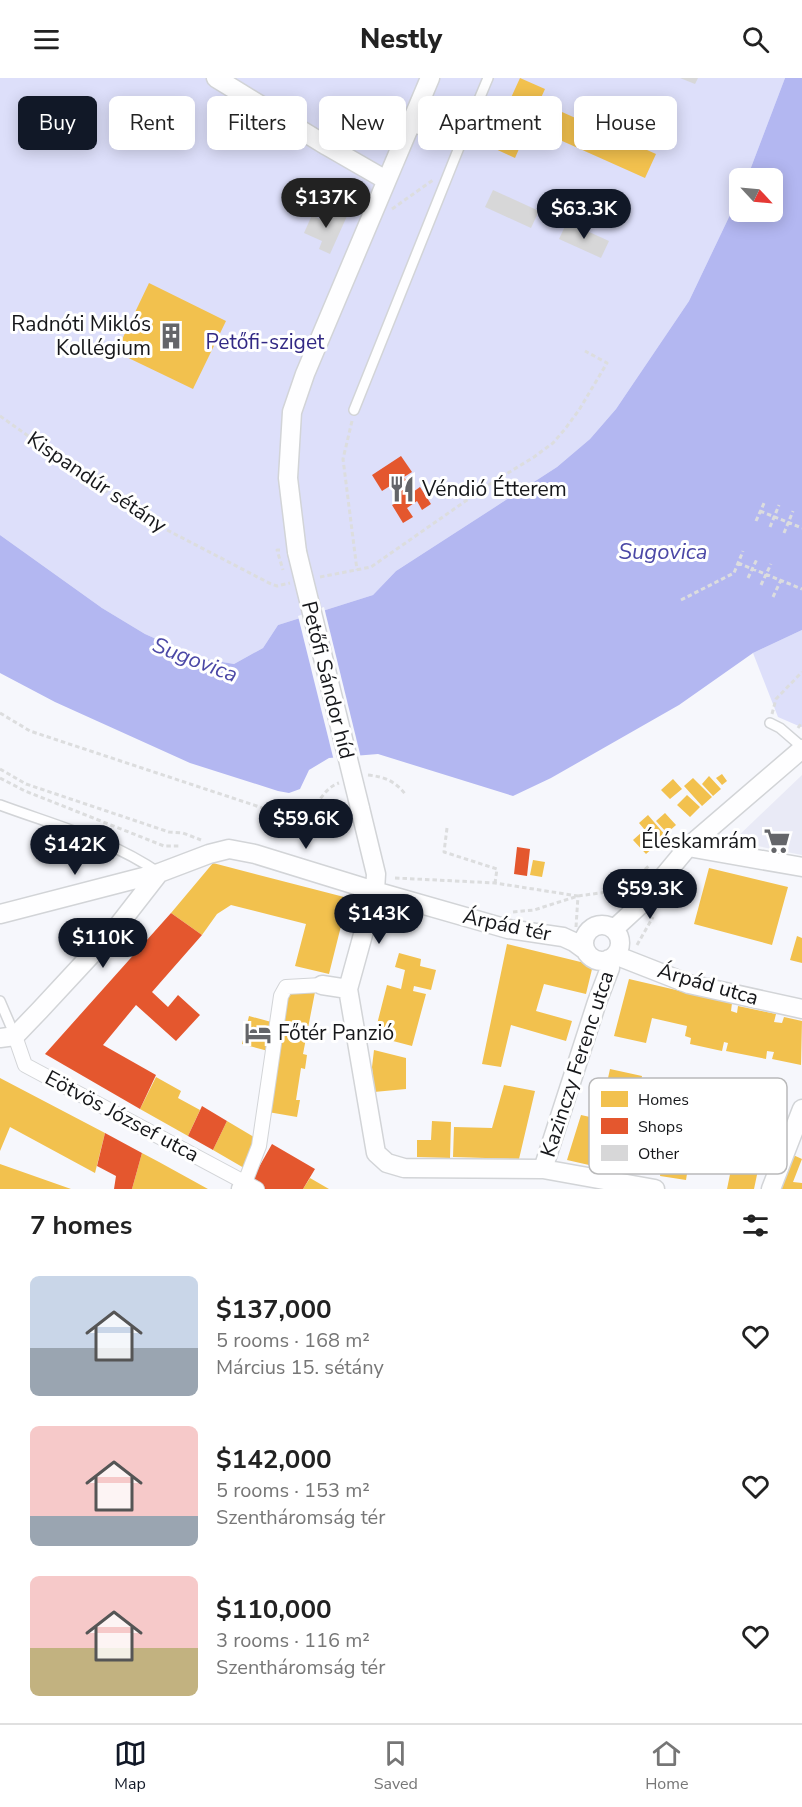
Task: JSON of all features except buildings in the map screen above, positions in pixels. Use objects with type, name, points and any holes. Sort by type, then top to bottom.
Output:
[{"type":"street","points":[[216,78],[386,180]]},
{"type":"street","name":"Petőfi Sándor híd","points":[[348,989],[375,891],[376,874],[297,552],[288,478],[292,412],[305,374],[430,78]]},
{"type":"street","points":[[597,934],[639,906],[688,847],[802,748]]},
{"type":"street","name":"Árpád tér","points":[[0,914],[159,873],[206,847],[255,854],[508,929],[563,937],[597,934]]},
{"type":"street","points":[[688,847],[802,867]]},
{"type":"street","points":[[7,1037],[117,927],[159,873]]},
{"type":"street","points":[[597,934],[620,942],[612,957],[595,960],[597,934]]},
{"type":"street","name":"Árpád utca","points":[[612,957],[689,984],[802,1009]]},
{"type":"street","name":"Kazinczy Ferenc utca","points":[[543,1169],[612,957]]},
{"type":"street","points":[[248,1187],[259,1146],[281,996],[286,987],[322,985],[348,989],[376,1153],[387,1163],[404,1168],[543,1169],[656,1189]]},
{"type":"street","name":"Eötvös József utca","points":[[7,1037],[25,1065],[248,1187]]},
{"type":"street","points":[[787,1148],[802,1109]]},
{"type":"street","points":[[771,1189],[777,1174]]},
{"type":"lane","points":[[480,96],[488,78]]},
{"type":"lane","points":[[410,126],[418,129]]},
{"type":"lane","points":[[354,410],[458,150]]},
{"type":"lane","points":[[770,723],[780,728],[802,748]]},
{"type":"lane","points":[[0,805],[96,840],[138,858],[159,873]]},
{"type":"lane","points":[[0,1001],[7,1037]]},
{"type":"path","points":[[366,228],[452,167]]},
{"type":"path","points":[[309,579],[371,567],[553,443],[579,410],[607,363],[585,351]]},
{"type":"path","points":[[354,410],[343,459],[357,570]]},
{"type":"path","name":"Kispandúr sétány","points":[[0,416],[144,518],[277,586],[298,582]]},
{"type":"path","points":[[756,521],[765,501]]},
{"type":"path","points":[[770,527],[779,505]]},
{"type":"path","points":[[760,511],[802,528]]},
{"type":"path","points":[[784,533],[793,511]]},
{"type":"path","points":[[681,600],[734,573],[743,551]]},
{"type":"path","points":[[748,578],[757,559]]},
{"type":"path","points":[[738,562],[802,589]]},
{"type":"path","points":[[761,585],[771,564]]},
{"type":"path","points":[[773,597],[781,580]]},
{"type":"path","points":[[770,723],[776,699],[802,672]]},
{"type":"path","points":[[0,713],[30,731],[284,815],[304,814],[320,801],[331,787],[346,781]]},
{"type":"path","points":[[0,770],[27,783],[169,832],[183,833],[206,847]]},
{"type":"path","points":[[368,775],[383,776],[397,784],[406,795]]},
{"type":"path","points":[[0,778],[25,791],[164,846],[184,847]]},
{"type":"path","points":[[447,828],[444,852],[497,869],[495,884]]},
{"type":"path","points":[[193,843],[206,847]]},
{"type":"path","points":[[401,884],[396,878],[495,884],[578,896]]},
{"type":"path","points":[[509,912],[534,910],[578,896],[622,890]]},
{"type":"shaded area","points":[[802,775],[802,855],[733,841]]},
{"type":"green space","name":"Petőfi-sziget","points":[[0,78],[785,78],[751,168],[729,168],[729,217],[689,301],[616,409],[590,439],[557,467],[396,571],[373,595],[278,625],[263,648],[234,664],[199,658],[145,634],[102,608],[0,535]]},
{"type":"green space","points":[[802,630],[801,727],[778,717],[753,653]]},
{"type":"water","name":"Sugovica","points":[[785,78],[802,78],[802,630],[753,653],[679,705],[551,778],[513,796],[378,754],[329,758],[309,770],[300,789],[289,793],[278,791],[190,763],[55,702],[0,673],[0,535],[102,608],[145,634],[199,658],[234,664],[263,648],[278,625],[373,595],[396,571],[557,467],[590,439],[616,409],[689,301],[729,217],[729,222],[783,222],[783,168],[751,168]]},
{"type":"pier","points":[[324,607],[361,758],[334,761],[298,616]]},
{"type":"place","name":"Radnóti Miklós Kollégium","points":[[171,336]]},
{"type":"place","name":"Véndió Étterem","points":[[402,489]]},
{"type":"place","name":"Éléskamrám","points":[[777,841]]},
{"type":"place","name":"Főtér Panzió","points":[[258,1033]]}]
